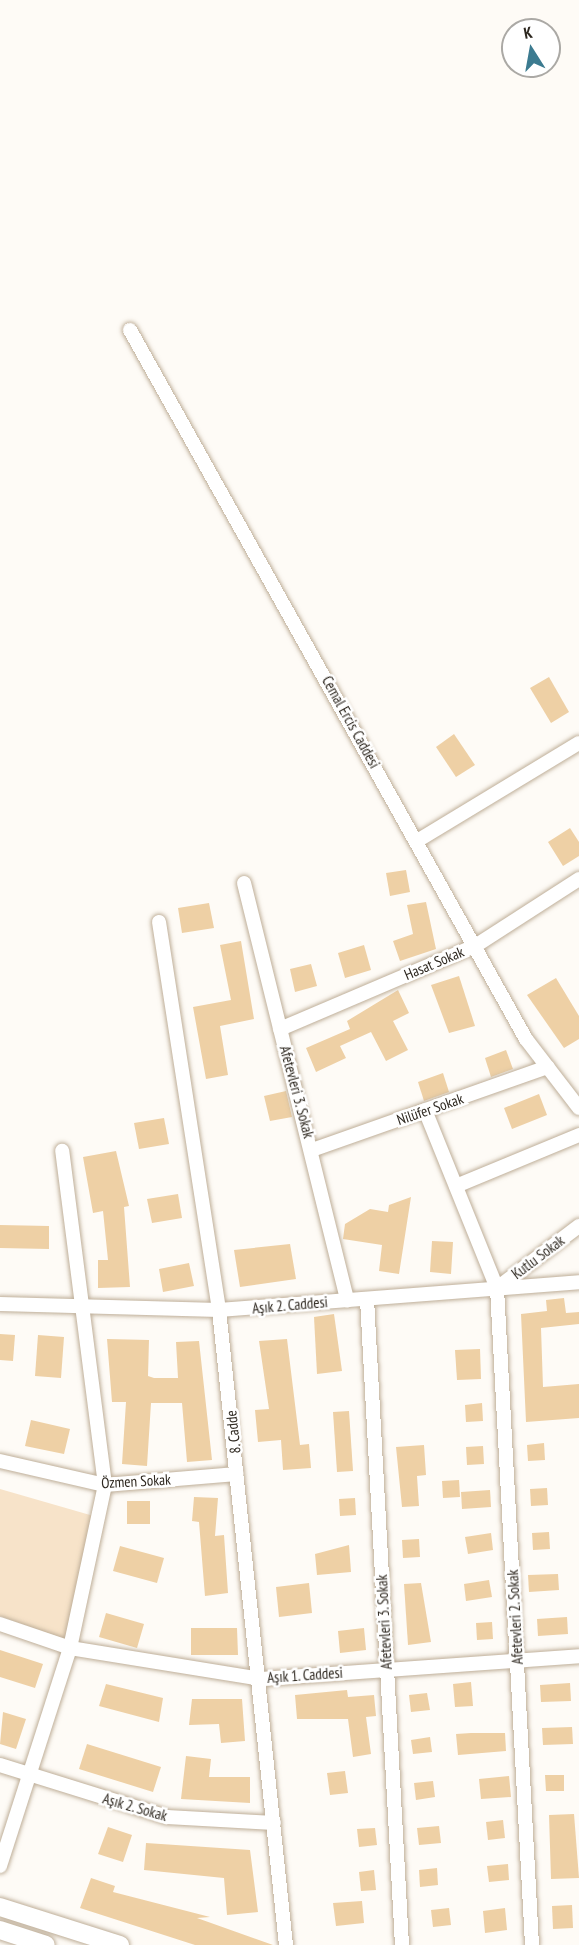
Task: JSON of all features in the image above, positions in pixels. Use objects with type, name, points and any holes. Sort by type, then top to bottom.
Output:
[{"type":"street","name":"Cemal Ercis Caddesi","points":[[130,330],[526,1039],[579,1108]]},
{"type":"street","points":[[417,841],[579,743]]},
{"type":"street","name":"Hasat Sokak","points":[[280,1029],[475,946],[579,879]]},
{"type":"street","name":"Afetevleri 3. Sokak","points":[[244,883],[312,1150],[347,1300]]},
{"type":"street","name":"8. Cadde","points":[[159,922],[219,1310],[261,1679],[286,1945]]},
{"type":"street","name":"Nilüfer Sokak","points":[[312,1150],[548,1067]]},
{"type":"street","name":"Afetevleri 2. Sokak","points":[[425,1110],[497,1288],[532,1945]]},
{"type":"street","points":[[456,1186],[579,1135]]},
{"type":"street","points":[[0,1866],[70,1648],[105,1485],[62,1151]]},
{"type":"street","name":"Kutlu Sokak","points":[[497,1288],[579,1226]]},
{"type":"street","name":"Aşık 2. Caddesi","points":[[0,1304],[219,1310],[579,1282]]},
{"type":"street","name":"Afetevleri 3. Sokak","points":[[367,1299],[402,1945]]},
{"type":"street","name":"Özmen Sokak","points":[[0,1461],[105,1485],[237,1474]]},
{"type":"street","name":"Aşık 1. Caddesi","points":[[0,1624],[70,1648],[261,1679],[579,1656]]},
{"type":"street","name":"Aşık 2. Sokak","points":[[0,1765],[167,1817],[274,1823]]},
{"type":"street","points":[[0,1907],[120,1945]]},
{"type":"street","points":[[0,1930],[46,1945]]},
{"type":"shaded area","points":[[0,1489],[97,1517],[95,1565],[78,1644],[0,1616]]},
{"type":"building","points":[[549,677],[569,712],[551,723],[530,688]]},
{"type":"building","points":[[454,734],[475,765],[456,777],[436,747]]},
{"type":"building","points":[[570,828],[579,842],[579,856],[563,866],[548,842]]},
{"type":"building","points":[[406,870],[410,892],[390,896],[386,873]]},
{"type":"building","points":[[426,902],[436,949],[400,961],[393,941],[413,934],[407,905]]},
{"type":"building","points":[[209,903],[214,928],[182,933],[178,908]]},
{"type":"building","points":[[241,941],[254,1019],[220,1026],[228,1075],[206,1079],[193,1007],[231,1000],[220,945]]},
{"type":"building","points":[[364,945],[371,970],[345,978],[338,953]]},
{"type":"building","points":[[311,964],[317,986],[295,992],[290,969]]},
{"type":"building","points":[[459,976],[475,1026],[449,1033],[431,985]]},
{"type":"building","points":[[556,978],[579,1016],[579,1039],[564,1048],[527,995]]},
{"type":"building","points":[[398,990],[409,1013],[393,1021],[408,1050],[386,1061],[371,1032],[340,1046],[346,1058],[316,1072],[306,1048],[350,1029],[347,1021]]},
{"type":"building","points":[[506,1050],[513,1069],[491,1077],[485,1058]]},
{"type":"building","points":[[443,1073],[449,1092],[424,1101],[418,1082]]},
{"type":"building","points":[[286,1091],[292,1117],[270,1121],[264,1096]]},
{"type":"building","points":[[539,1094],[547,1115],[512,1129],[504,1108]]},
{"type":"building","points":[[164,1118],[169,1144],[139,1149],[134,1123]]},
{"type":"building","points":[[116,1151],[129,1206],[124,1207],[130,1287],[98,1288],[98,1260],[108,1260],[103,1211],[93,1213],[83,1157]]},
{"type":"building","points":[[178,1194],[182,1218],[152,1223],[147,1199]]},
{"type":"building","points":[[411,1197],[399,1274],[379,1271],[382,1245],[343,1239],[345,1224],[370,1209],[388,1212],[389,1205]]},
{"type":"building","points":[[0,1225],[49,1226],[49,1249],[0,1248]]},
{"type":"building","points":[[432,1241],[453,1242],[451,1274],[430,1272]]},
{"type":"building","points":[[290,1244],[296,1279],[240,1287],[234,1250]]},
{"type":"building","points":[[189,1263],[194,1286],[163,1292],[159,1269]]},
{"type":"building","points":[[564,1298],[566,1313],[579,1312],[579,1324],[541,1328],[543,1387],[579,1384],[579,1418],[526,1422],[521,1314],[547,1311],[546,1300]]},
{"type":"building","points":[[334,1314],[342,1371],[317,1374],[314,1317]]},
{"type":"building","points":[[0,1334],[15,1335],[13,1361],[0,1360]]},
{"type":"building","points":[[38,1335],[64,1337],[61,1378],[35,1376]]},
{"type":"building","points":[[107,1339],[149,1340],[148,1376],[154,1378],[178,1378],[176,1342],[199,1341],[212,1460],[187,1462],[182,1403],[151,1403],[147,1466],[122,1464],[126,1402],[112,1402]]},
{"type":"building","points":[[287,1339],[300,1445],[309,1444],[311,1468],[283,1470],[281,1440],[258,1442],[255,1410],[269,1409],[259,1341]]},
{"type":"building","points":[[480,1349],[481,1379],[457,1380],[455,1350]]},
{"type":"building","points":[[482,1403],[483,1421],[466,1422],[465,1405]]},
{"type":"building","points":[[349,1411],[353,1471],[337,1472],[333,1412]]},
{"type":"building","points":[[31,1420],[70,1429],[64,1454],[25,1446]]},
{"type":"building","points":[[544,1443],[545,1460],[528,1461],[527,1445]]},
{"type":"building","points":[[424,1445],[426,1475],[417,1476],[419,1506],[402,1507],[396,1447]]},
{"type":"building","points":[[483,1446],[484,1464],[467,1465],[466,1447]]},
{"type":"building","points":[[459,1480],[460,1497],[443,1498],[442,1481]]},
{"type":"building","points":[[547,1488],[548,1505],[531,1506],[530,1489]]},
{"type":"building","points":[[490,1490],[491,1507],[462,1509],[461,1492]]},
{"type":"building","points":[[194,1497],[218,1498],[215,1536],[224,1535],[228,1593],[205,1596],[199,1522],[192,1521]]},
{"type":"building","points":[[355,1498],[356,1515],[340,1516],[339,1499]]},
{"type":"building","points":[[127,1501],[150,1501],[150,1524],[127,1524]]},
{"type":"building","points":[[549,1532],[550,1549],[533,1550],[532,1533]]},
{"type":"building","points":[[491,1533],[493,1550],[468,1554],[465,1537]]},
{"type":"building","points":[[419,1539],[420,1557],[403,1558],[402,1540]]},
{"type":"building","points":[[349,1545],[351,1572],[317,1575],[315,1554]]},
{"type":"building","points":[[120,1546],[164,1558],[157,1583],[113,1571]]},
{"type":"building","points":[[558,1574],[559,1590],[529,1592],[528,1575]]},
{"type":"building","points":[[489,1580],[492,1597],[466,1601],[464,1584]]},
{"type":"building","points":[[309,1583],[312,1613],[279,1617],[276,1587]]},
{"type":"building","points":[[421,1583],[431,1642],[408,1645],[404,1584]]},
{"type":"building","points":[[106,1613],[144,1624],[137,1648],[99,1637]]},
{"type":"building","points":[[567,1617],[568,1634],[538,1636],[537,1619]]},
{"type":"building","points":[[492,1622],[493,1639],[477,1640],[476,1623]]},
{"type":"building","points":[[191,1628],[237,1628],[238,1655],[191,1655]]},
{"type":"building","points":[[364,1628],[366,1650],[340,1653],[338,1631]]},
{"type":"building","points":[[0,1650],[43,1664],[35,1688],[0,1677]]},
{"type":"building","points":[[471,1682],[473,1706],[455,1707],[453,1684]]},
{"type":"building","points":[[570,1683],[571,1701],[541,1702],[540,1685]]},
{"type":"building","points":[[106,1684],[163,1698],[159,1722],[99,1706]]},
{"type":"building","points":[[347,1690],[348,1697],[374,1695],[376,1716],[366,1717],[371,1754],[353,1757],[348,1719],[297,1719],[295,1695]]},
{"type":"building","points":[[427,1693],[430,1710],[411,1712],[409,1695]]},
{"type":"building","points":[[192,1699],[242,1699],[245,1741],[221,1743],[219,1724],[189,1725]]},
{"type":"building","points":[[3,1712],[26,1719],[16,1749],[0,1744]]},
{"type":"building","points":[[572,1727],[573,1744],[543,1745],[542,1728]]},
{"type":"building","points":[[505,1733],[506,1751],[458,1755],[456,1734]]},
{"type":"building","points":[[430,1737],[432,1752],[413,1754],[411,1740]]},
{"type":"building","points":[[87,1744],[161,1767],[153,1792],[79,1769]]},
{"type":"building","points":[[186,1756],[211,1759],[209,1777],[250,1777],[250,1803],[181,1799]]},
{"type":"building","points":[[345,1771],[348,1793],[330,1795],[327,1773]]},
{"type":"building","points":[[545,1775],[564,1775],[564,1791],[546,1791]]},
{"type":"building","points":[[509,1776],[511,1797],[481,1799],[479,1779]]},
{"type":"building","points":[[433,1781],[435,1797],[416,1800],[414,1783]]},
{"type":"building","points":[[574,1814],[579,1878],[551,1879],[549,1815]]},
{"type":"building","points":[[503,1820],[505,1838],[488,1840],[486,1822]]},
{"type":"building","points":[[439,1826],[441,1843],[419,1845],[417,1828]]},
{"type":"building","points":[[108,1827],[132,1835],[123,1862],[98,1854]]},
{"type":"building","points":[[375,1828],[377,1845],[359,1847],[357,1829]]},
{"type":"building","points":[[146,1843],[250,1850],[258,1912],[227,1915],[224,1878],[144,1870]]},
{"type":"building","points":[[508,1864],[509,1880],[489,1882],[487,1866]]},
{"type":"building","points":[[437,1868],[438,1885],[420,1887],[419,1870]]},
{"type":"building","points":[[374,1870],[376,1890],[361,1891],[359,1872]]},
{"type":"building","points":[[91,1878],[115,1886],[113,1892],[210,1917],[197,1918],[273,1945],[195,1945],[80,1908]]},
{"type":"building","points":[[362,1901],[364,1923],[336,1926],[333,1903]]},
{"type":"building","points":[[572,1905],[573,1928],[553,1929],[552,1906]]},
{"type":"building","points":[[449,1908],[451,1925],[433,1927],[431,1910]]},
{"type":"building","points":[[505,1908],[507,1930],[485,1933],[483,1911]]}]
